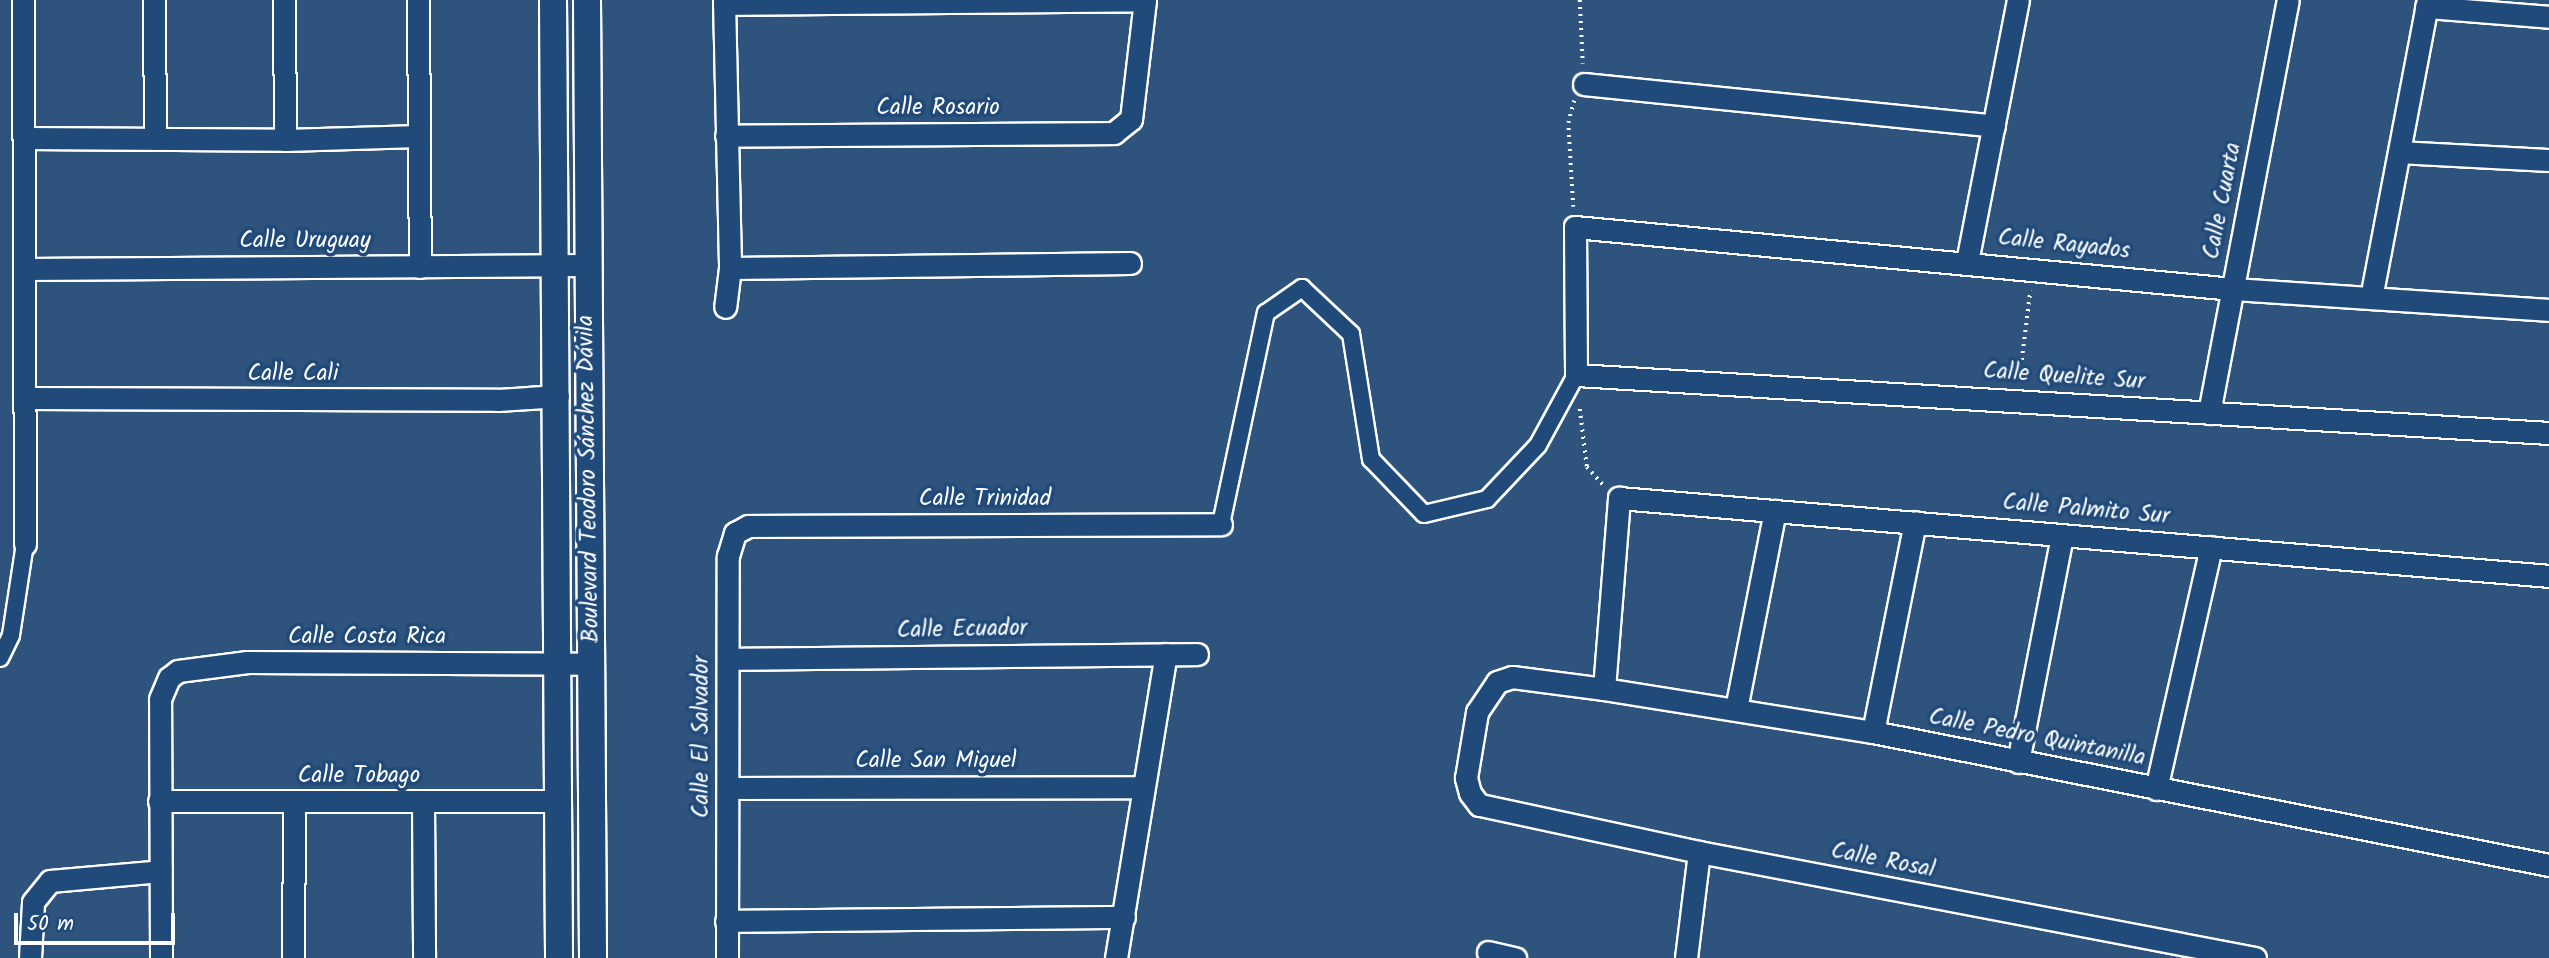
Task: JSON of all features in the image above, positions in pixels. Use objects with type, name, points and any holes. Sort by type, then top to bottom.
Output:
[{"type":"street","points":[[0,658],[11,635],[25,544],[28,398],[23,0]]},
{"type":"street","points":[[154,0],[155,139]]},
{"type":"street","points":[[284,0],[285,140]]},
{"type":"street","points":[[418,0],[419,267]]},
{"type":"street","name":"Boulevard Teodoro Sánchez Dávila","points":[[553,0],[553,265],[558,396],[559,958]]},
{"type":"street","name":"Boulevard Teodoro Sánchez Dávila","points":[[586,0],[585,265],[592,664],[593,958]]},
{"type":"street","points":[[725,307],[730,268],[724,2],[1145,0]]},
{"type":"street","name":"Calle Rosario","points":[[726,136],[1114,134],[1131,119],[1145,0]]},
{"type":"street","points":[[1967,262],[2018,0]]},
{"type":"street","name":"Calle Cuarta","points":[[2209,413],[2288,0]]},
{"type":"street","points":[[2371,298],[2427,4],[2549,17]]},
{"type":"street","points":[[1584,84],[1994,126]]},
{"type":"street","points":[[24,138],[285,140],[419,136]]},
{"type":"street","points":[[2399,152],[2549,160]]},
{"type":"street","points":[[1221,524],[1266,313],[1302,288],[1351,334],[1371,459],[1424,514],[1487,499],[1538,445],[1576,375],[1575,227]]},
{"type":"street","name":"Calle Rayados","points":[[1575,227],[2033,268],[2233,289],[2549,310]]},
{"type":"street","points":[[730,268],[1130,264]]},
{"type":"street","name":"Calle Uruguay","points":[[26,269],[585,265]]},
{"type":"street","name":"Calle Quelite Sur","points":[[1576,375],[2549,432]]},
{"type":"street","name":"Calle Cali","points":[[28,398],[498,400],[558,396]]},
{"type":"street","points":[[1604,690],[1619,498]]},
{"type":"street","name":"Calle Palmito Sur","points":[[1619,498],[2549,576]]},
{"type":"street","points":[[1736,709],[1775,512]]},
{"type":"street","points":[[1873,732],[1915,522]]},
{"type":"street","name":"Calle Trinidad","points":[[748,526],[1221,524]]},
{"type":"street","name":"Calle El Salvador","points":[[727,958],[730,788],[729,544],[735,533],[748,526]]},
{"type":"street","points":[[2018,762],[2062,536]]},
{"type":"street","points":[[2156,789],[2211,547]]},
{"type":"street","points":[[1116,958],[1141,787],[1166,654]]},
{"type":"street","name":"Calle Ecuador","points":[[728,659],[1197,654]]},
{"type":"street","name":"Calle Costa Rica","points":[[159,801],[160,699],[169,678],[202,665],[592,664]]},
{"type":"street","name":"Calle Pedro Quintanilla","points":[[1512,677],[1736,709],[1873,732],[2549,865]]},
{"type":"street","name":"Calle Rosal","points":[[1512,677],[1497,682],[1477,712],[1466,778],[1470,793],[1479,805],[1699,852],[2255,958]]},
{"type":"street","name":"Calle San Miguel","points":[[730,788],[1141,787]]},
{"type":"street","points":[[159,801],[162,958]]},
{"type":"street","name":"Calle Tobago","points":[[159,801],[560,801]]},
{"type":"street","points":[[423,802],[424,958]]},
{"type":"street","points":[[293,958],[294,803]]},
{"type":"street","points":[[1686,958],[1699,852]]},
{"type":"street","points":[[30,958],[33,902],[50,881],[67,876],[161,871]]},
{"type":"street","points":[[726,921],[1124,917]]},
{"type":"street","points":[[1488,952],[1515,958]]},
{"type":"path","points":[[1575,227],[1568,123],[1584,84],[1580,0]]},
{"type":"path","points":[[2017,399],[2033,268]]},
{"type":"path","points":[[1576,375],[1587,467],[1619,498]]}]
